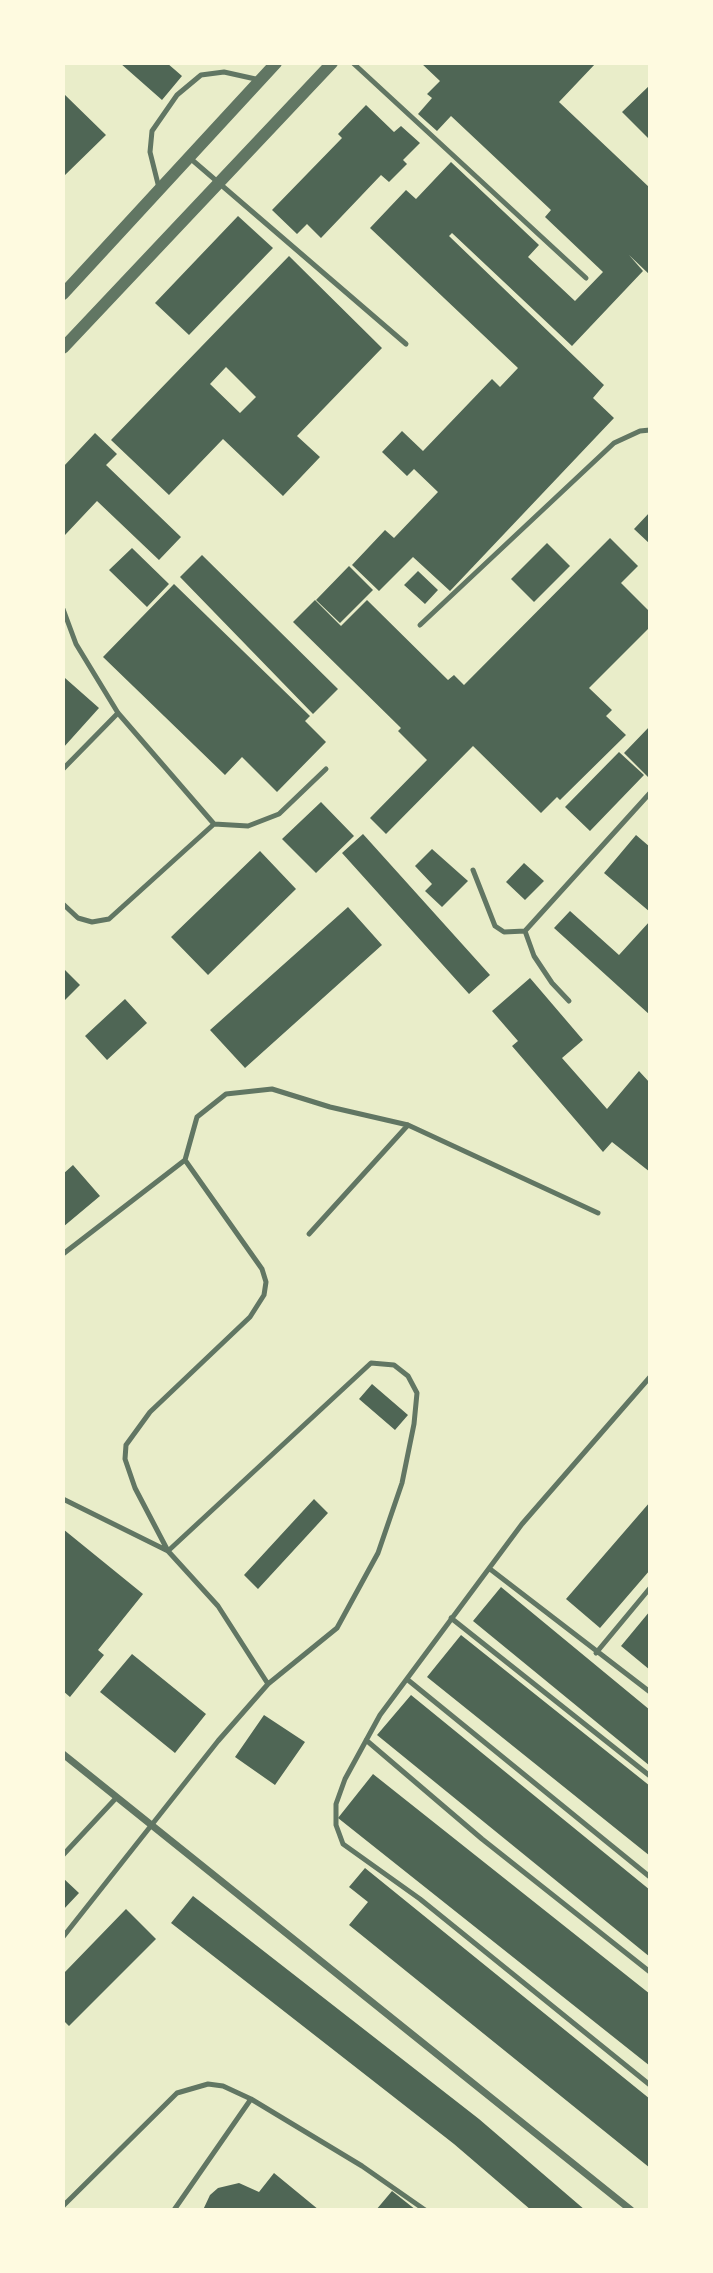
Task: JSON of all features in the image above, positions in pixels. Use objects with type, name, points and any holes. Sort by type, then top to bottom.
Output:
[{"type":"street","points":[[65,288],[276,63]]},
{"type":"street","points":[[63,348],[332,63]]},
{"type":"street","points":[[63,1754],[631,2210]]},
{"type":"lane","points":[[353,63],[586,278]]},
{"type":"lane","points":[[160,189],[150,152],[152,131],[177,95],[201,75],[224,72],[260,80]]},
{"type":"lane","points":[[189,157],[406,344]]},
{"type":"lane","points":[[419,625],[614,443],[640,431],[650,430]]},
{"type":"lane","points":[[63,609],[76,644],[118,713],[214,824]]},
{"type":"lane","points":[[63,769],[118,713]]},
{"type":"lane","points":[[63,904],[78,918],[92,922],[109,919],[214,824],[248,826],[279,814],[326,769]]},
{"type":"lane","points":[[473,870],[495,926],[504,932],[525,932],[650,793]]},
{"type":"lane","points":[[525,932],[534,956],[552,983],[569,1001]]},
{"type":"lane","points":[[63,1254],[184,1160],[197,1117],[226,1094],[272,1089],[330,1107],[408,1125],[598,1213]]},
{"type":"lane","points":[[309,1234],[408,1125]]},
{"type":"lane","points":[[184,1160],[262,1269],[266,1282],[264,1295],[250,1317],[150,1412],[126,1445],[125,1459],[135,1488],[167,1551],[218,1606],[268,1684]]},
{"type":"lane","points":[[63,1937],[218,1741],[268,1684],[337,1628],[378,1553],[402,1483],[414,1424],[417,1393],[408,1376],[394,1365],[371,1363],[167,1551]]},
{"type":"lane","points":[[650,1377],[522,1524],[451,1618],[380,1715],[345,1779],[336,1804],[336,1825],[343,1844],[419,1899],[650,2085]]},
{"type":"lane","points":[[63,1499],[167,1551]]},
{"type":"lane","points":[[490,1569],[650,1692]]},
{"type":"lane","points":[[596,1653],[650,1588]]},
{"type":"lane","points":[[451,1618],[650,1776]]},
{"type":"lane","points":[[408,1679],[650,1877]]},
{"type":"lane","points":[[366,1740],[482,1839],[650,1972]]},
{"type":"lane","points":[[63,1855],[117,1797]]},
{"type":"lane","points":[[63,2206],[177,2093],[208,2084],[223,2086],[251,2099],[362,2166],[425,2210]]},
{"type":"lane","points":[[174,2210],[251,2099]]},
{"type":"building","points":[[120,63],[167,63],[182,76],[162,100]]},
{"type":"building","points":[[421,63],[596,63],[559,102],[650,188],[650,275],[629,255],[643,271],[572,346],[452,233],[449,236],[604,385],[593,398],[614,418],[450,591],[413,557],[379,591],[352,565],[385,530],[394,538],[438,492],[414,469],[407,476],[382,452],[402,431],[423,451],[492,379],[500,387],[518,368],[370,228],[406,190],[416,199],[451,162],[539,245],[528,257],[575,301],[603,272],[545,217],[551,210],[451,116],[437,131],[418,114],[432,98],[427,94],[440,81]]},
{"type":"building","points":[[650,85],[650,140],[622,112]]},
{"type":"building","points":[[63,93],[106,135],[63,177]]},
{"type":"building","points":[[366,105],[394,132],[401,126],[420,143],[403,160],[407,164],[389,182],[381,175],[321,238],[307,224],[297,234],[272,210],[342,138],[338,134]]},
{"type":"building","points":[[238,216],[273,248],[189,335],[155,303]]},
{"type":"building","points":[[289,256],[382,348],[297,436],[320,457],[283,496],[223,439],[169,495],[111,440]],"holes":[[[226,367],[256,397],[240,413],[210,384]]]},
{"type":"building","points":[[95,433],[117,454],[106,465],[181,537],[159,560],[97,501],[65,535],[63,533],[63,467]]},
{"type":"building","points":[[650,512],[650,544],[634,529]]},
{"type":"building","points":[[610,538],[638,566],[621,583],[650,612],[650,627],[589,688],[612,710],[606,716],[626,735],[560,800],[557,797],[541,813],[473,746],[386,834],[370,818],[427,760],[398,731],[401,728],[293,622],[315,600],[341,626],[367,600],[448,680],[454,675],[464,685]]},
{"type":"building","points":[[547,543],[570,566],[534,602],[511,579]]},
{"type":"building","points":[[132,548],[169,584],[147,607],[109,570]]},
{"type":"building","points":[[202,555],[338,689],[313,714],[180,577]]},
{"type":"building","points":[[349,566],[373,590],[340,623],[316,600]]},
{"type":"building","points":[[418,571],[438,590],[425,604],[404,585]]},
{"type":"building","points":[[174,584],[310,716],[305,721],[326,742],[277,792],[242,757],[225,775],[103,657]]},
{"type":"building","points":[[65,678],[99,708],[63,748],[63,681]]},
{"type":"building","points":[[650,726],[650,779],[624,753]]},
{"type":"building","points":[[619,752],[644,775],[590,831],[565,807]]},
{"type":"building","points":[[321,802],[354,836],[316,873],[282,839]]},
{"type":"building","points":[[363,834],[490,975],[469,994],[342,853]]},
{"type":"building","points":[[636,835],[650,847],[650,912],[604,873]]},
{"type":"building","points":[[432,849],[468,881],[442,907],[425,891],[432,884],[415,866]]},
{"type":"building","points":[[260,851],[296,889],[208,975],[171,937]]},
{"type":"building","points":[[524,863],[544,881],[525,900],[506,882]]},
{"type":"building","points":[[348,907],[382,945],[245,1068],[210,1030]]},
{"type":"building","points":[[570,911],[619,955],[650,921],[650,1015],[554,928]]},
{"type":"building","points":[[63,968],[80,985],[63,1002]]},
{"type":"building","points":[[530,978],[583,1040],[562,1058],[607,1109],[639,1071],[650,1083],[650,1172],[612,1142],[603,1152],[512,1046],[518,1041],[492,1011]]},
{"type":"building","points":[[125,999],[147,1023],[107,1060],[85,1036]]},
{"type":"building","points":[[73,1165],[100,1196],[63,1227],[63,1174]]},
{"type":"building","points":[[372,1384],[408,1415],[395,1430],[359,1399]]},
{"type":"building","points":[[314,1499],[328,1513],[258,1589],[244,1575]]},
{"type":"building","points":[[650,1502],[650,1570],[600,1628],[566,1599]]},
{"type":"building","points":[[63,1529],[143,1594],[98,1650],[104,1655],[70,1697],[63,1691]]},
{"type":"building","points":[[501,1587],[650,1710],[650,1766],[473,1621]]},
{"type":"building","points":[[650,1611],[650,1670],[621,1646]]},
{"type":"building","points":[[461,1635],[650,1786],[650,1856],[427,1677]]},
{"type":"building","points":[[132,1654],[206,1714],[175,1753],[100,1692]]},
{"type":"building","points":[[411,1695],[650,1890],[650,1957],[377,1735]]},
{"type":"building","points":[[264,1715],[305,1742],[275,1785],[235,1757]]},
{"type":"building","points":[[373,1774],[650,1994],[650,2066],[338,1818]]},
{"type":"building","points":[[365,1868],[650,2099],[650,2168],[349,1925],[368,1902],[349,1887]]},
{"type":"building","points":[[63,1878],[79,1893],[63,1910]]},
{"type":"building","points":[[193,1896],[479,2119],[585,2210],[531,2210],[454,2144],[171,1923]]},
{"type":"building","points":[[126,1909],[156,1939],[69,2026],[63,2020],[63,1974]]},
{"type":"building","points":[[274,2173],[319,2210],[203,2210],[210,2195],[218,2188],[239,2183],[259,2192]]},
{"type":"building","points":[[392,2191],[416,2210],[376,2210]]}]
